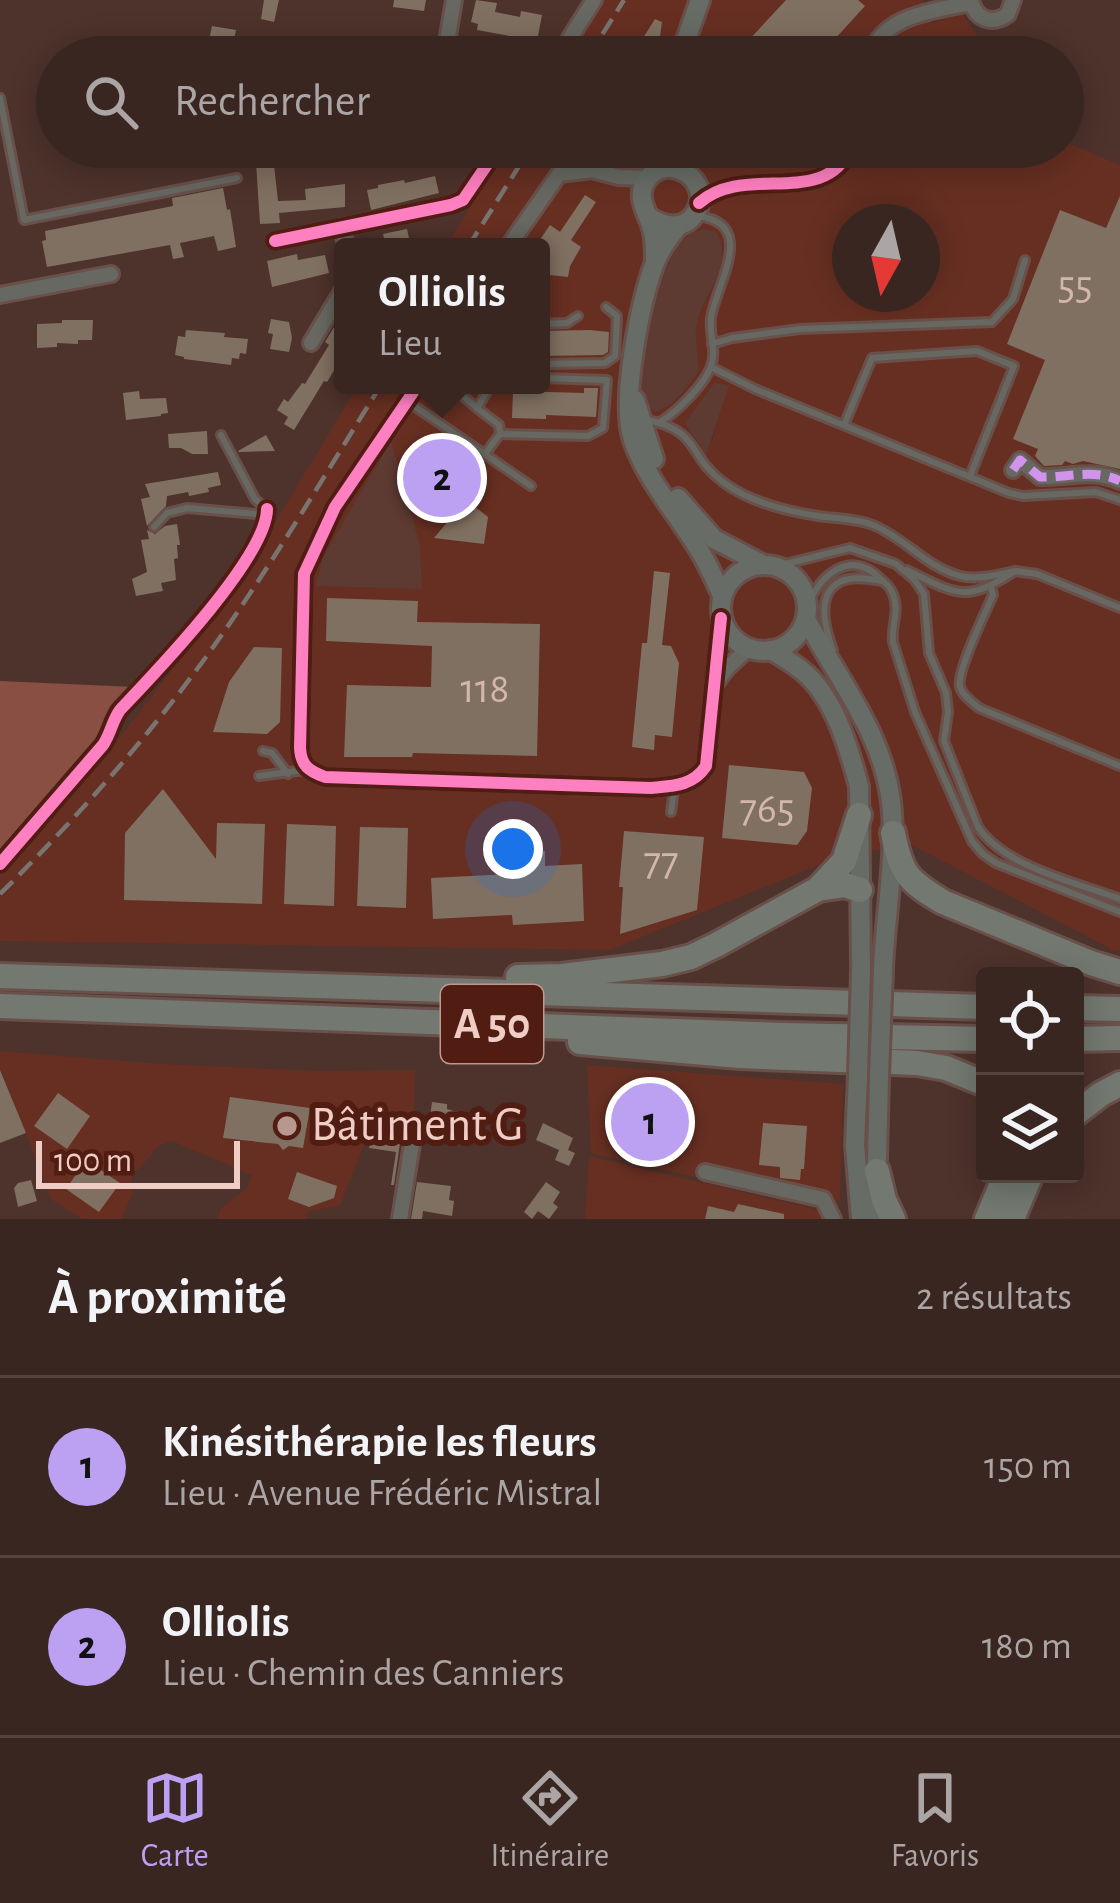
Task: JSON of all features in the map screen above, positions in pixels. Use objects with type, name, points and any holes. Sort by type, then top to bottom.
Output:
[{"type":"highway","points":[[231,983],[562,976],[691,957],[818,889],[844,861],[859,814]]},
{"type":"highway","points":[[893,833],[903,872],[932,895],[1120,972]]},
{"type":"highway","points":[[818,889],[845,885],[860,890]]},
{"type":"highway","name":"A 50","points":[[0,976],[976,1007]]},
{"type":"highway","name":"A 50","points":[[0,1006],[976,1039]]},
{"type":"highway","points":[[1084,1008],[1120,1009]]},
{"type":"highway","points":[[364,1019],[466,1037],[917,1063],[976,1080]]},
{"type":"highway","points":[[1084,1039],[1120,1038]]},
{"type":"highway","points":[[1084,1107],[1120,1084]]},
{"type":"highway","points":[[877,1171],[893,1219]]},
{"type":"highway","points":[[986,1219],[1002,1183]]},
{"type":"highway","points":[[999,1219],[1013,1183]]},
{"type":"highway","points":[[1012,1219],[1027,1183]]},
{"type":"main road","points":[[687,36],[700,0]]},
{"type":"main road","points":[[655,168],[641,192],[654,237],[655,260],[631,385],[628,411],[633,440],[709,566],[722,595],[727,631],[749,648],[771,650],[796,636],[806,613]]},
{"type":"main road","points":[[652,174],[664,168],[687,175]]},
{"type":"main road","points":[[655,260],[690,215],[698,187],[682,168]]},
{"type":"main road","points":[[645,208],[662,225],[690,215]]},
{"type":"main road","points":[[631,385],[650,420],[648,443],[667,482],[699,525],[731,549],[798,582],[806,613],[881,760],[893,833],[883,969],[878,1219]]},
{"type":"main road","points":[[722,595],[733,577],[752,566],[770,565]]},
{"type":"main road","points":[[771,650],[808,676],[832,711],[859,786],[861,968],[855,1145],[861,1219]]},
{"type":"main road","points":[[860,890],[879,903],[885,918]]},
{"type":"street","points":[[448,36],[454,0]]},
{"type":"street","points":[[571,36],[594,0]]},
{"type":"street","points":[[880,36],[886,29],[971,2],[982,17],[995,20],[1008,14],[1013,0]]},
{"type":"street","points":[[275,242],[451,205],[463,200],[485,168]]},
{"type":"street","points":[[514,238],[564,168]]},
{"type":"street","points":[[582,168],[619,177],[652,174]]},
{"type":"street","points":[[690,215],[710,193],[725,187],[815,181],[836,168]]},
{"type":"street","points":[[687,175],[725,187]]},
{"type":"street","points":[[619,177],[645,208]]},
{"type":"street","points":[[341,227],[344,238]]},
{"type":"street","points":[[0,295],[111,274]]},
{"type":"street","points":[[311,343],[334,305]]},
{"type":"street","points":[[412,394],[334,507],[304,574],[300,760],[309,770],[325,777],[626,779],[674,786],[689,782],[706,766],[705,738],[722,618]]},
{"type":"street","points":[[1013,470],[1020,460],[1040,477],[1082,473],[1120,481]]},
{"type":"street","points":[[0,864],[103,745],[120,710],[210,609],[250,555],[265,527],[267,509]]},
{"type":"street","points":[[715,684],[749,648]]},
{"type":"street","points":[[400,1219],[414,1131]]},
{"type":"street","points":[[705,1172],[823,1199],[833,1219]]},
{"type":"lane","points":[[0,98],[24,220],[237,178]]},
{"type":"lane","points":[[650,420],[675,411],[711,367],[712,310],[731,249],[724,227],[704,216],[690,215]]},
{"type":"lane","points":[[712,344],[800,329],[992,322],[1012,299],[1025,260]]},
{"type":"lane","points":[[550,364],[605,363],[615,356],[617,316],[606,307]]},
{"type":"lane","points":[[550,324],[567,323],[578,316]]},
{"type":"lane","points":[[844,424],[872,358],[977,351],[996,358],[1014,366],[970,476]]},
{"type":"lane","points":[[711,367],[1023,496],[1096,493],[1120,500]]},
{"type":"lane","points":[[500,434],[588,436],[603,428],[607,380],[550,379]]},
{"type":"lane","points":[[460,394],[499,425],[500,434],[484,454]]},
{"type":"lane","points":[[477,408],[486,394]]},
{"type":"lane","points":[[407,401],[531,485]]},
{"type":"lane","points":[[650,420],[685,434],[705,465],[746,496],[795,511],[873,525],[955,575],[1037,574],[1120,608]]},
{"type":"lane","points":[[154,526],[167,513],[187,508],[257,514],[267,509],[255,499],[221,435]]},
{"type":"lane","points":[[770,565],[850,548],[968,594],[1015,572]]},
{"type":"lane","points":[[897,565],[924,594],[929,652],[946,693],[944,741],[986,839],[1007,856],[1120,898]]},
{"type":"lane","points":[[806,613],[824,576],[842,567],[873,571],[891,588],[897,610],[893,642],[915,712],[972,841],[996,862],[1120,912]]},
{"type":"lane","points":[[840,676],[823,618],[826,598],[849,577],[881,580]]},
{"type":"lane","points":[[991,587],[993,595],[959,682],[962,693],[979,708],[1120,766]]},
{"type":"lane","points":[[263,752],[272,753],[288,774]]},
{"type":"lane","points":[[259,776],[309,770]]},
{"type":"lane","points":[[671,812],[674,786]]},
{"type":"shaded area","points":[[602,0],[923,0],[932,23],[963,14],[977,36],[579,36]]},
{"type":"shaded area","points":[[1084,150],[1120,165],[1120,951],[910,844],[841,856],[610,950],[0,941],[0,870],[91,774],[198,637],[252,561],[353,394],[550,394],[550,238],[451,238],[496,168],[1084,168]],"holes":[[[689,233],[722,264],[697,320],[699,362],[683,394],[660,411],[645,404],[642,364],[666,265]],[[728,386],[705,453],[686,423]],[[391,442],[420,545],[323,557]]]},
{"type":"shaded area","points":[[704,229],[716,232],[722,255],[697,323],[698,372],[674,401],[655,412],[641,389],[652,308],[677,248],[689,235]]},
{"type":"shaded area","points":[[715,382],[729,386],[706,455],[685,423]]},
{"type":"shaded area","points":[[391,441],[420,545],[422,589],[316,586],[323,557]]},
{"type":"shaded area","points":[[0,681],[134,687],[108,719],[110,733],[0,857]]},
{"type":"shaded area","points":[[0,1051],[161,1064],[415,1070],[414,1126],[372,1124],[340,1206],[310,1211],[307,1219],[217,1219],[221,1208],[247,1188],[252,1175],[172,1141],[158,1146],[133,1172],[133,1193],[121,1219],[82,1219],[52,1200],[0,1068]]},
{"type":"shaded area","points":[[587,1065],[843,1084],[840,1200],[821,1206],[591,1153]]},
{"type":"shaded area","points":[[589,1156],[823,1211],[825,1219],[585,1219]]},
{"type":"building","points":[[264,0],[279,0],[274,22],[261,19]]},
{"type":"building","points":[[394,0],[426,0],[424,11],[393,7]]},
{"type":"building","points":[[476,0],[497,3],[495,12],[542,15],[538,36],[477,30],[478,24],[471,22]]},
{"type":"building","points":[[786,0],[858,0],[865,6],[838,36],[753,36]]},
{"type":"building","points":[[655,19],[662,22],[660,36],[644,36]]},
{"type":"building","points":[[212,26],[236,30],[235,36],[210,36]]},
{"type":"building","points":[[256,168],[274,168],[278,201],[306,200],[305,189],[345,184],[345,207],[279,213],[280,223],[260,224]]},
{"type":"building","points":[[435,176],[439,193],[371,210],[367,190]]},
{"type":"building","points":[[223,188],[236,247],[218,251],[214,236],[180,243],[184,257],[173,259],[170,245],[47,267],[45,231],[173,206],[172,198]]},
{"type":"building","points":[[585,195],[596,202],[571,240],[581,247],[568,277],[550,275],[550,238],[541,238],[550,225],[560,232]]},
{"type":"building","points":[[1120,196],[1120,469],[1083,461],[1044,466],[1035,456],[1038,449],[1013,439],[1045,360],[1007,344],[1060,210],[1106,228]]},
{"type":"building","points":[[407,229],[409,238],[384,238],[383,234]]},
{"type":"building","points":[[297,254],[298,260],[325,255],[329,273],[272,287],[267,261]]},
{"type":"building","points":[[271,319],[289,322],[289,352],[270,349]]},
{"type":"building","points":[[93,320],[92,340],[37,348],[37,324]]},
{"type":"building","points":[[334,327],[334,371],[294,430],[284,424],[288,417],[277,410],[305,384],[329,345],[325,342]]},
{"type":"building","points":[[186,330],[248,339],[246,354],[232,358],[231,365],[184,359],[175,355],[178,336],[185,337]]},
{"type":"building","points":[[550,331],[609,332],[608,352],[550,356]]},
{"type":"building","points":[[584,388],[598,388],[596,417],[512,418],[513,394],[584,393]]},
{"type":"building","points":[[139,391],[140,399],[166,398],[168,413],[126,420],[123,393]]},
{"type":"building","points":[[207,431],[208,454],[169,448],[168,434]]},
{"type":"building","points":[[266,435],[275,451],[238,451]]},
{"type":"building","points":[[414,453],[466,478],[456,492],[488,517],[484,544],[434,538],[454,514],[413,486],[417,481],[407,463]]},
{"type":"building","points":[[218,472],[221,485],[208,488],[209,492],[167,496],[166,506],[147,526],[141,499],[150,497],[145,484]]},
{"type":"building","points":[[177,524],[176,580],[161,583],[163,591],[136,596],[132,579],[147,572],[141,540],[149,539],[147,530],[155,534]]},
{"type":"building","points":[[654,571],[670,573],[662,645],[671,646],[679,663],[672,737],[655,735],[654,750],[632,747]]},
{"type":"building","points":[[327,598],[418,601],[417,622],[540,624],[537,756],[413,753],[412,757],[344,757],[347,685],[431,687],[432,646],[326,641]]},
{"type":"building","points":[[254,647],[282,648],[280,722],[267,734],[213,732],[229,682]]},
{"type":"building","points":[[729,765],[804,772],[812,788],[807,831],[797,845],[722,838]]},
{"type":"building","points":[[163,789],[216,859],[217,823],[265,824],[262,904],[124,900],[125,833]]},
{"type":"building","points":[[287,824],[336,826],[334,906],[284,904]]},
{"type":"building","points":[[360,827],[408,828],[406,908],[357,906]]},
{"type":"building","points":[[624,831],[704,837],[697,910],[620,934]]},
{"type":"building","points":[[545,851],[545,866],[582,864],[584,921],[513,925],[512,915],[433,919],[431,878],[511,874],[511,868],[519,867],[518,852]]},
{"type":"building","points":[[0,1070],[26,1133],[0,1143]]},
{"type":"building","points":[[58,1093],[90,1116],[67,1149],[34,1126]]},
{"type":"building","points":[[230,1097],[310,1108],[303,1148],[283,1150],[278,1144],[223,1138]]},
{"type":"building","points":[[432,1102],[461,1113],[459,1136],[444,1134],[445,1126],[429,1124]]},
{"type":"building","points":[[623,1108],[678,1108],[677,1153],[622,1147]]},
{"type":"building","points":[[543,1123],[573,1138],[568,1150],[575,1153],[569,1166],[555,1160],[559,1150],[536,1140]]},
{"type":"building","points":[[763,1123],[807,1126],[800,1180],[780,1178],[780,1167],[759,1165]]},
{"type":"building","points":[[372,1132],[401,1136],[394,1185],[396,1152],[369,1148]]},
{"type":"building","points":[[86,1160],[120,1183],[99,1212],[66,1189]]},
{"type":"building","points":[[297,1172],[337,1186],[334,1198],[309,1207],[288,1199]]},
{"type":"building","points":[[31,1180],[37,1201],[18,1207],[14,1188]]},
{"type":"building","points":[[417,1182],[451,1186],[452,1216],[423,1211],[422,1219],[411,1219]]},
{"type":"building","points":[[546,1182],[560,1192],[553,1203],[558,1207],[549,1219],[538,1211],[532,1219],[524,1212]]},
{"type":"building","points":[[738,1204],[784,1214],[784,1219],[705,1219],[708,1206],[734,1212]]},
{"type":"railway","points":[[601,36],[624,0]]},
{"type":"railway","points":[[474,238],[518,168]]},
{"type":"railway","points":[[0,894],[108,780],[182,689],[252,591],[375,394]]},
{"type":"marked path","points":[[1013,470],[1020,460],[1040,477],[1090,474],[1120,481]]},
{"type":"cycle path","points":[[275,241],[451,205],[463,200],[485,168]]},
{"type":"cycle path","points":[[699,203],[718,191],[804,182],[836,168]]},
{"type":"cycle path","points":[[412,394],[335,507],[304,574],[300,748],[310,770],[325,777],[651,788],[682,784],[706,766],[721,618]]},
{"type":"cycle path","points":[[0,864],[103,745],[120,710],[230,584],[262,530],[267,509]]},
{"type":"place","name":"Olliolis","points":[[442,478]]},
{"type":"place","name":"Kinésithérapie les fleurs","points":[[650,1122]]},
{"type":"place","name":"Bâtiment G","points":[[287,1126]]}]
